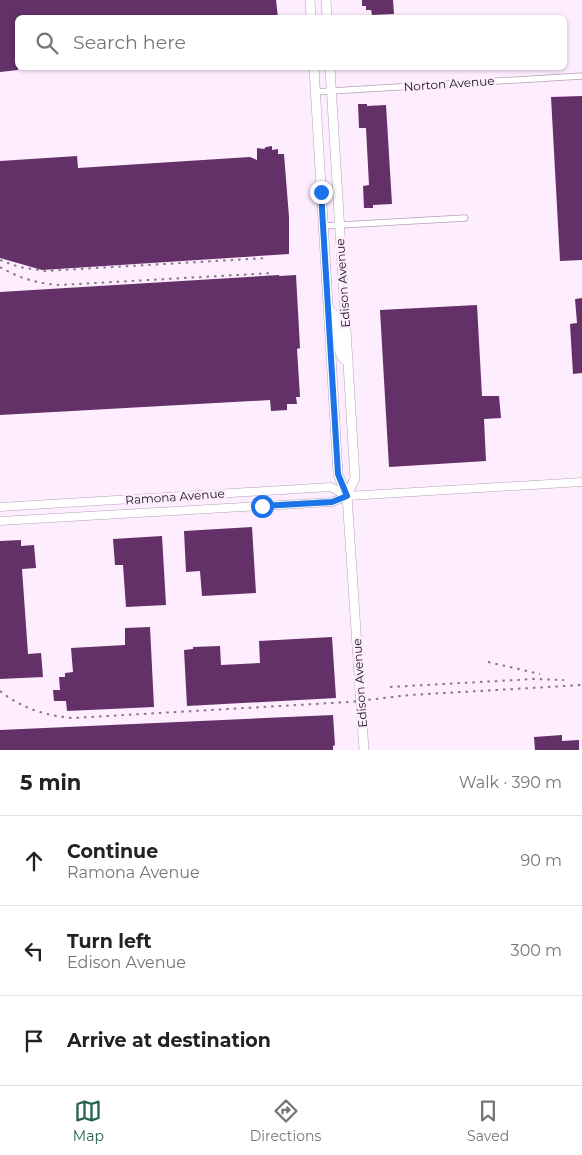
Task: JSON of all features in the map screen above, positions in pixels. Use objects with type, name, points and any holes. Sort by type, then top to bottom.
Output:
[{"type":"main road","points":[[310,0],[311,15]]},
{"type":"main road","points":[[326,0],[327,15]]},
{"type":"main road","name":"Edison Avenue","points":[[314,70],[338,474],[347,496],[364,750]]},
{"type":"main road","name":"Edison Avenue","points":[[330,70],[355,478],[347,496]]},
{"type":"main road","points":[[329,309],[338,318],[340,353],[348,362]]},
{"type":"main road","name":"Ramona Avenue","points":[[0,521],[332,502],[347,496],[582,482]]},
{"type":"main road","name":"Ramona Avenue","points":[[0,508],[331,487],[347,496]]},
{"type":"street","name":"Norton Avenue","points":[[315,92],[582,76]]},
{"type":"street","points":[[323,226],[466,218]]},
{"type":"building","points":[[0,0],[276,0],[278,15],[15,15],[15,70],[18,70],[0,72]]},
{"type":"building","points":[[362,0],[393,0],[394,14],[372,15],[371,10],[366,10],[366,6],[362,6]]},
{"type":"building","points":[[582,96],[582,260],[560,261],[551,97]]},
{"type":"building","points":[[358,104],[367,104],[367,106],[386,105],[392,204],[373,205],[373,208],[364,208],[363,186],[369,185],[366,128],[359,128]]},
{"type":"building","points":[[272,146],[272,150],[278,149],[278,154],[284,154],[289,217],[289,254],[42,270],[0,258],[0,161],[77,156],[78,168],[250,157],[257,160],[257,148],[264,149]]},
{"type":"building","points":[[296,275],[300,348],[297,349],[300,397],[296,397],[297,404],[287,404],[287,410],[271,411],[270,400],[0,415],[0,292]]},
{"type":"building","points":[[582,298],[582,373],[573,374],[570,324],[577,323],[575,299]]},
{"type":"building","points":[[477,305],[482,396],[499,396],[501,418],[484,419],[486,461],[389,467],[380,310]]},
{"type":"building","points":[[252,527],[256,593],[202,596],[200,571],[186,572],[184,531]]},
{"type":"building","points":[[162,536],[166,605],[126,607],[123,565],[115,565],[113,539]]},
{"type":"building","points":[[21,540],[21,546],[34,545],[36,568],[22,569],[28,654],[41,653],[43,677],[0,679],[0,541]]},
{"type":"building","points":[[150,627],[154,707],[67,711],[66,701],[54,701],[53,690],[60,690],[59,677],[65,677],[65,673],[73,672],[71,648],[125,645],[125,628]]},
{"type":"building","points":[[332,637],[336,698],[187,706],[184,650],[193,649],[193,647],[220,646],[221,665],[260,663],[259,641]]},
{"type":"building","points":[[333,715],[335,745],[333,750],[0,750],[0,730]]},
{"type":"building","points":[[562,735],[562,741],[579,740],[579,750],[535,750],[534,737]]},
{"type":"railway","points":[[0,260],[19,267],[45,271],[267,258]]},
{"type":"railway","points":[[0,267],[29,280],[60,285],[273,273]]},
{"type":"railway","points":[[488,662],[540,674]]},
{"type":"railway","points":[[390,687],[533,679],[564,680]]},
{"type":"railway","points":[[0,691],[16,702],[34,710],[73,718],[349,702],[410,695],[582,685]]},
{"type":"route","points":[[262,506],[332,502],[347,496],[338,474],[321,192]]}]
